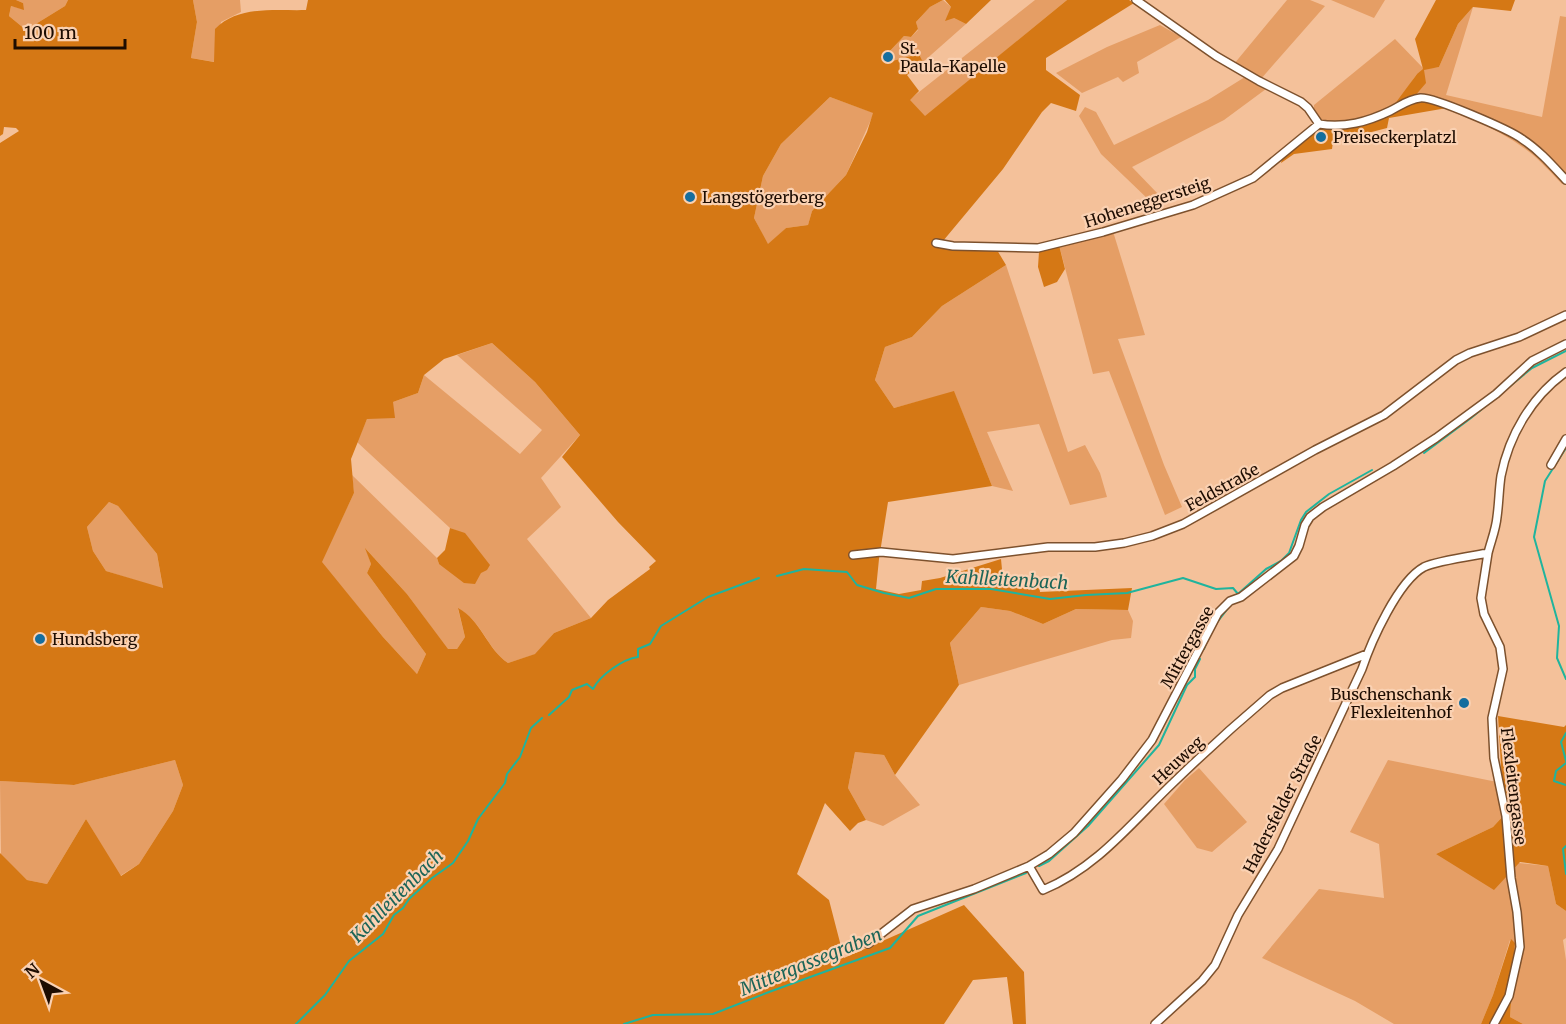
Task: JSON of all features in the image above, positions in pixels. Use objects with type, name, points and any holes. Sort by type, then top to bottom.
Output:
[{"type":"street","points":[[1136,0],[1216,56],[1301,102],[1319,124],[1352,125],[1374,118],[1412,100],[1426,98],[1521,138],[1566,180]]},
{"type":"street","name":"Hoheneggersteig","points":[[936,243],[952,246],[1038,248],[1103,232],[1116,226],[1193,204],[1253,178],[1319,124]]},
{"type":"street","name":"Feldstraße","points":[[853,555],[881,552],[953,559],[1048,547],[1095,548],[1152,536],[1183,524],[1384,415],[1456,360],[1470,353],[1519,338],[1566,315]]},
{"type":"street","name":"Mittergasse","points":[[868,944],[913,909],[968,891],[1029,866],[1049,854],[1074,833],[1140,758],[1152,740],[1218,612],[1294,556],[1310,517],[1336,498],[1393,466],[1436,438],[1496,394],[1532,361],[1566,344]]},
{"type":"street","points":[[1488,553],[1497,520],[1501,477],[1508,451],[1519,426],[1536,400],[1566,372]]},
{"type":"street","points":[[1551,465],[1566,440]]},
{"type":"street","name":"Hadersfelder Straße","points":[[1155,1024],[1202,981],[1215,965],[1238,915],[1278,849],[1362,669],[1366,654],[1407,580],[1425,567],[1488,553]]},
{"type":"street","name":"Flexleitengasse","points":[[1488,553],[1481,598],[1484,614],[1500,647],[1503,669],[1492,718],[1494,758],[1506,816],[1520,947],[1509,996],[1494,1024]]},
{"type":"street","name":"Heuweg","points":[[1029,866],[1043,890],[1085,867],[1112,845],[1175,780],[1270,695],[1366,654]]},
{"type":"shaded area","points":[[0,0],[16,0],[23,3],[24,10],[11,6],[9,16],[26,30],[65,6],[68,0],[193,0],[197,22],[191,58],[214,62],[215,29],[224,21],[258,11],[306,10],[308,0],[943,0],[930,7],[916,22],[918,29],[911,37],[904,36],[888,53],[889,60],[892,61],[919,54],[923,62],[907,75],[919,91],[910,100],[925,116],[1067,0],[1129,0],[1134,3],[1046,58],[1046,70],[1080,95],[1076,111],[1051,103],[1042,112],[1003,169],[943,241],[994,245],[1006,265],[942,306],[912,337],[885,347],[875,380],[894,408],[954,391],[992,486],[888,502],[876,589],[899,594],[921,590],[922,581],[940,578],[1001,559],[1003,580],[1038,576],[1040,592],[1132,588],[1128,610],[1076,609],[1043,624],[1010,611],[981,607],[950,643],[959,685],[895,775],[884,755],[855,752],[848,788],[866,820],[858,823],[850,831],[825,803],[797,874],[829,900],[844,958],[964,905],[1024,972],[1026,1024],[1013,1024],[1007,977],[973,980],[944,1024],[0,1024],[0,853],[27,880],[47,884],[86,819],[121,876],[139,864],[173,811],[183,785],[175,760],[74,785],[0,781],[0,143],[19,131],[16,128],[4,127],[3,134],[0,136]],"holes":[[[830,97],[873,113],[867,132],[846,175],[812,211],[808,225],[786,228],[768,244],[754,218],[763,176],[781,144]],[[492,343],[535,382],[580,435],[562,457],[618,522],[656,561],[649,567],[650,569],[608,600],[591,618],[554,633],[535,654],[508,663],[495,650],[473,620],[458,608],[465,637],[457,649],[448,649],[407,594],[365,548],[371,564],[367,573],[426,654],[417,674],[383,637],[322,562],[354,493],[351,459],[367,419],[395,418],[393,402],[418,393],[424,375],[444,359]],[[109,502],[118,506],[157,554],[163,588],[106,571],[93,551],[87,527]]]},
{"type":"shaded area","points":[[16,0],[68,0],[65,6],[26,30],[9,16],[11,6],[23,9],[23,3]]},
{"type":"shaded area","points":[[193,0],[240,0],[241,12],[221,22],[215,62],[191,58],[197,22]]},
{"type":"shaded area","points":[[943,0],[951,7],[954,18],[966,24],[923,62],[919,54],[889,60],[888,53],[904,36],[911,37],[918,30],[916,22],[930,7]]},
{"type":"shaded area","points":[[945,0],[991,0],[966,24],[954,18],[945,21],[951,7]]},
{"type":"shaded area","points":[[1035,0],[1067,0],[925,117],[909,100]]},
{"type":"shaded area","points":[[1287,0],[1310,0],[1325,6],[1260,80],[1234,64]]},
{"type":"shaded area","points":[[1331,0],[1385,0],[1374,18]]},
{"type":"shaded area","points":[[1436,0],[1515,0],[1511,11],[1473,7],[1458,24],[1439,67],[1424,70],[1426,83],[1414,97],[1447,108],[1389,118],[1387,128],[1333,142],[1332,149],[1294,154],[1281,163],[1283,155],[1319,128],[1353,127],[1375,121],[1394,105],[1423,69],[1415,39]]},
{"type":"shaded area","points":[[1473,7],[1446,95],[1542,117],[1560,16],[1566,17],[1566,181],[1562,184],[1533,155],[1502,134],[1458,113],[1413,98],[1417,74],[1395,105],[1379,115],[1351,121],[1322,121],[1314,111],[1314,105],[1395,39],[1424,69],[1439,67],[1458,24]]},
{"type":"shaded area","points":[[1160,25],[1181,37],[1137,62],[1139,73],[1123,82],[1118,77],[1082,93],[1056,73],[1107,47]]},
{"type":"shaded area","points":[[1245,77],[1266,89],[1224,120],[1132,167],[1159,195],[1150,201],[1101,154],[1079,116],[1085,107],[1096,112],[1114,145],[1208,100]]},
{"type":"shaded area","points":[[830,97],[874,113],[846,175],[812,211],[808,225],[786,228],[768,245],[754,218],[763,176],[781,144]]},
{"type":"shaded area","points":[[1111,225],[1145,335],[1118,339],[1164,465],[1182,507],[1165,515],[1109,371],[1093,374],[1059,245]]},
{"type":"shaded area","points":[[1059,245],[1065,269],[1057,282],[1044,287],[1038,267],[1039,252]]},
{"type":"shaded area","points":[[1006,265],[1068,452],[1085,445],[1100,473],[1107,497],[1070,505],[1039,424],[987,432],[1013,491],[992,486],[954,392],[894,408],[875,380],[885,347],[912,337],[942,306]]},
{"type":"shaded area","points":[[492,343],[535,382],[580,435],[541,478],[561,507],[527,539],[591,618],[554,633],[536,654],[508,663],[495,650],[473,620],[458,609],[465,637],[457,649],[448,650],[407,594],[366,549],[371,564],[367,573],[426,654],[417,674],[321,562],[354,493],[352,475],[437,558],[439,564],[465,534],[450,528],[357,442],[367,419],[393,402],[418,393],[424,375],[520,454],[542,430],[457,355]]},
{"type":"shaded area","points":[[109,502],[118,506],[157,554],[163,589],[106,571],[93,551],[87,527]]},
{"type":"shaded area","points":[[450,528],[465,533],[490,565],[481,573],[475,584],[464,583],[439,564],[437,558],[445,550]]},
{"type":"shaded area","points":[[981,607],[1010,611],[1043,624],[1076,609],[1128,610],[1133,621],[1131,638],[1112,640],[959,685],[950,643]]},
{"type":"shaded area","points":[[1498,716],[1564,727],[1566,725],[1566,911],[1556,904],[1548,866],[1520,862],[1494,890],[1436,854],[1493,827],[1504,815]]},
{"type":"shaded area","points":[[855,752],[884,755],[895,775],[920,805],[883,826],[866,820],[848,788]]},
{"type":"shaded area","points":[[175,760],[183,785],[173,811],[139,864],[120,876],[86,819],[47,884],[27,880],[1,855],[0,781],[74,785]]},
{"type":"shaded area","points":[[1388,760],[1502,783],[1504,815],[1493,827],[1436,854],[1548,866],[1556,904],[1566,911],[1566,938],[1563,940],[1566,960],[1566,1024],[1523,1024],[1510,1017],[1515,943],[1510,940],[1493,995],[1481,1024],[1394,1024],[1355,1001],[1262,958],[1319,889],[1384,898],[1379,844],[1350,832]]},
{"type":"shaded area","points":[[1199,768],[1247,822],[1212,852],[1197,848],[1164,804]]},
{"type":"shaded area","points":[[1511,939],[1515,943],[1510,1017],[1523,1024],[1481,1024],[1493,995]]},
{"type":"waterway","points":[[1424,453],[1532,368],[1566,351]]},
{"type":"waterway","points":[[1566,448],[1545,481],[1534,537],[1559,626],[1557,658],[1566,679]]},
{"type":"waterway","name":"Kahlleitenbach","points":[[777,576],[804,569],[847,572],[857,585],[909,598],[936,589],[991,589],[1050,599],[1127,593],[1183,578],[1216,589],[1233,588],[1238,594],[1266,569],[1281,561],[1289,553],[1306,512],[1329,494],[1372,470]]},
{"type":"waterway","name":"Kahlleitenbach","points":[[549,715],[569,697],[572,690],[587,684],[593,689],[612,668],[638,657],[638,649],[650,644],[661,626],[708,597],[759,578]]},
{"type":"waterway","name":"Mittergassegraben","points":[[1215,625],[1229,607]]},
{"type":"waterway","name":"Mittergassegraben","points":[[1204,649],[1207,641]]},
{"type":"waterway","name":"Mittergassegraben","points":[[1039,866],[1049,861],[1088,826],[1159,745],[1187,685],[1195,677],[1195,669],[1200,659]]},
{"type":"waterway","name":"Kahlleitenbach","points":[[296,1024],[325,995],[349,961],[383,934],[394,915],[409,899],[453,863],[468,841],[478,819],[505,783],[507,774],[520,757],[531,728],[542,718]]},
{"type":"waterway","points":[[1566,733],[1561,742],[1566,761]]},
{"type":"waterway","points":[[1566,763],[1556,771],[1554,781],[1566,785]]},
{"type":"waterway","points":[[1566,846],[1563,849],[1566,874]]},
{"type":"waterway","name":"Mittergassegraben","points":[[624,1024],[653,1015],[713,1014],[890,948],[918,916],[1026,873]]},
{"type":"place","name":"St. Paula-Kapelle","points":[[888,57]]},
{"type":"place","name":"Preiseckerplatzl","points":[[1321,137]]},
{"type":"place","name":"Langstögerberg","points":[[690,197]]},
{"type":"place","name":"Hundsberg","points":[[40,639]]},
{"type":"place","name":"Buschenschank Flexleitenhof","points":[[1464,703]]}]
